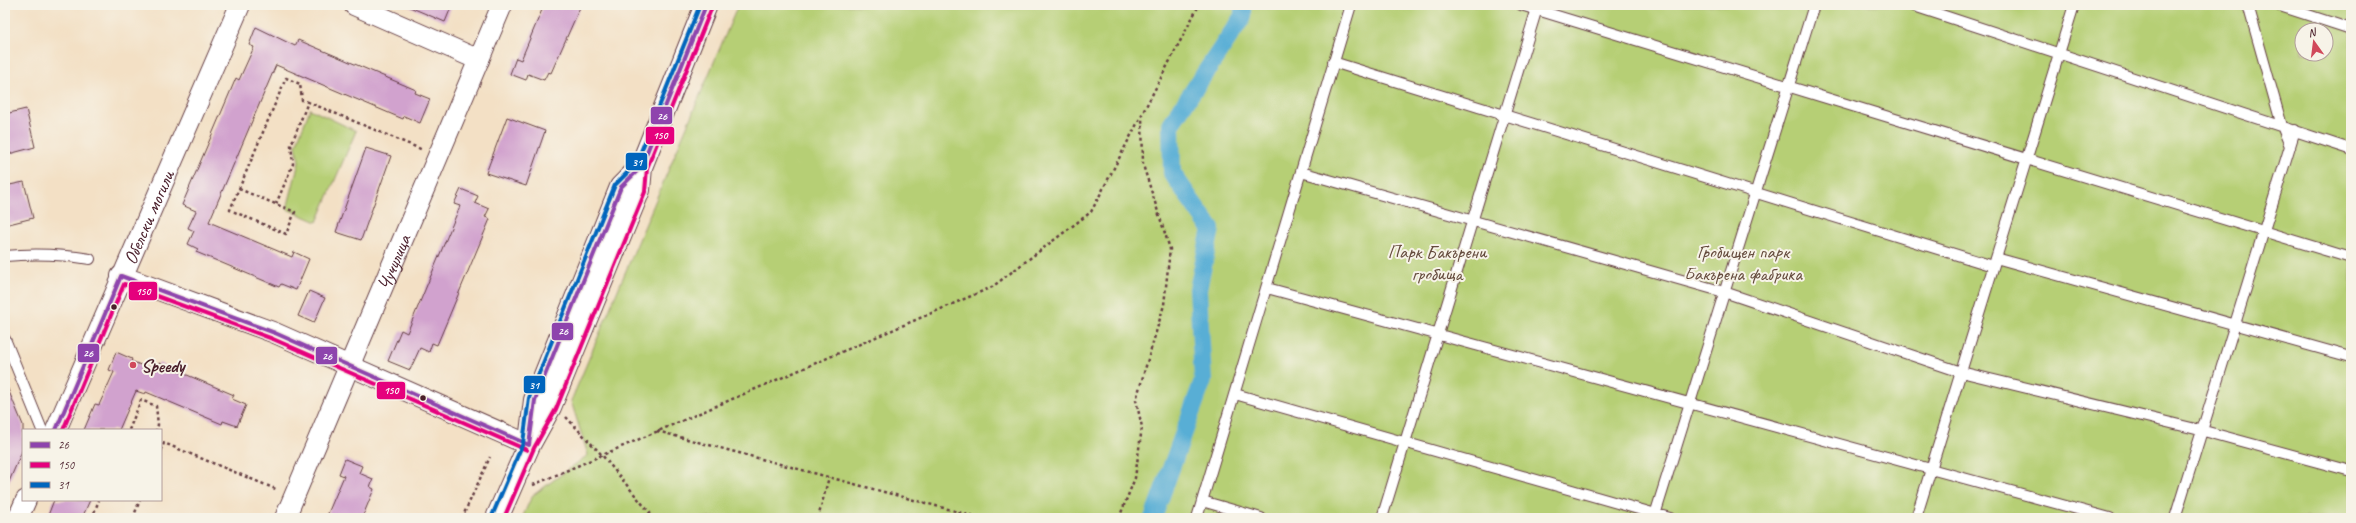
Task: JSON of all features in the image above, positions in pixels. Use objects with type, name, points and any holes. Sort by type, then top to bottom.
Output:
[{"type":"street","name":"Обелски могили","points":[[56,429],[121,276],[240,5]]},
{"type":"street","points":[[354,5],[479,60]]},
{"type":"street","name":"Чучулица","points":[[285,518],[502,5]]},
{"type":"street","points":[[496,518],[529,445],[550,407],[640,190],[641,167],[706,5]]},
{"type":"street","points":[[121,276],[275,333],[529,445]]},
{"type":"street","points":[[18,518],[26,501]]},
{"type":"lane","points":[[1197,518],[1268,288],[1333,62],[1351,5]]},
{"type":"lane","points":[[1520,5],[1537,8],[1788,87],[2351,258]]},
{"type":"lane","points":[[1655,516],[1814,5]]},
{"type":"lane","points":[[1911,5],[2350,148]]},
{"type":"lane","points":[[1916,518],[2074,5]]},
{"type":"lane","points":[[2248,5],[2282,126],[2290,146]]},
{"type":"lane","points":[[2277,5],[2351,29]]},
{"type":"lane","points":[[1382,518],[1537,8]]},
{"type":"lane","points":[[1333,62],[1755,193],[1994,262],[2235,324],[2351,357]]},
{"type":"lane","points":[[2175,518],[2204,431],[2235,324],[2295,130]]},
{"type":"lane","points":[[1301,172],[1724,292],[1961,372],[2204,431],[2351,471]]},
{"type":"lane","points":[[5,256],[53,253],[90,259]]},
{"type":"lane","points":[[1268,288],[2110,518]]},
{"type":"lane","points":[[5,338],[42,429]]},
{"type":"lane","points":[[1235,394],[1655,516],[1670,518]]},
{"type":"lane","points":[[1202,501],[1262,518]]},
{"type":"path","points":[[526,487],[992,287],[1091,212],[1199,5]]},
{"type":"path","points":[[239,189],[295,212],[286,234],[230,210],[286,78],[300,84],[302,100],[438,157]]},
{"type":"path","points":[[276,204],[293,164],[291,145],[308,102]]},
{"type":"path","points":[[1119,518],[1135,478],[1142,427],[1136,400],[1164,305],[1170,249],[1143,165],[1142,114]]},
{"type":"path","points":[[129,429],[141,400],[156,406],[158,425],[156,429]]},
{"type":"path","points":[[565,416],[602,455],[654,518]]},
{"type":"path","points":[[657,431],[981,518]]},
{"type":"path","points":[[163,442],[294,497]]},
{"type":"path","points":[[462,518],[490,457]]},
{"type":"path","points":[[818,518],[829,477]]},
{"type":"path","points":[[92,518],[99,501]]},
{"type":"path","points":[[133,518],[140,501]]},
{"type":"green space","name":"Парк Бакърени гробища","points":[[738,5],[2351,5],[2351,518],[522,518],[532,496],[588,455],[571,401]]},
{"type":"green space","points":[[310,109],[356,131],[317,222],[287,209],[299,162],[296,145]]},
{"type":"building","points":[[405,5],[452,5],[445,22]]},
{"type":"building","points":[[544,5],[581,5],[551,73],[548,72],[544,80],[528,74],[526,80],[510,74],[516,58],[521,60]]},
{"type":"building","points":[[256,27],[295,46],[298,40],[416,90],[415,93],[430,99],[420,123],[404,116],[403,119],[276,65],[209,222],[292,257],[294,252],[309,259],[296,290],[281,284],[279,287],[196,252],[198,249],[188,244],[194,231],[188,228],[196,211],[182,205],[236,78],[239,80],[254,47],[249,45]]},
{"type":"building","points":[[26,109],[35,147],[5,155],[5,114]]},
{"type":"building","points":[[507,117],[545,131],[526,186],[486,173]]},
{"type":"building","points":[[366,148],[391,156],[361,240],[336,232]]},
{"type":"building","points":[[24,182],[33,218],[5,225],[5,186]]},
{"type":"building","points":[[461,189],[478,196],[475,203],[489,209],[485,217],[490,219],[437,345],[432,343],[429,352],[420,348],[410,370],[388,361],[401,330],[407,333],[460,206],[454,204]]},
{"type":"building","points":[[309,291],[325,298],[314,323],[298,316]]},
{"type":"building","points":[[116,352],[132,359],[131,361],[155,371],[159,363],[234,395],[232,399],[246,405],[237,426],[223,421],[222,424],[146,392],[145,394],[136,391],[119,429],[84,429],[95,404],[99,405],[114,372],[109,370]]},
{"type":"building","points":[[5,382],[23,425],[23,429],[22,451],[5,491]]},
{"type":"building","points":[[345,459],[362,466],[359,473],[373,479],[370,487],[374,489],[362,518],[326,518],[344,476],[339,474]]},
{"type":"building","points":[[54,501],[90,501],[82,518],[47,518]]},
{"type":"waterway","points":[[1153,518],[1203,380],[1198,289],[1211,229],[1172,173],[1171,124],[1243,16],[1243,5]]},
{"type":"transit line","name":"31","points":[[492,516],[523,443],[529,398],[615,185],[636,164],[700,5]]},
{"type":"transit line","name":"26","points":[[529,445],[535,400],[621,187],[641,167],[706,5]]},
{"type":"transit line","name":"150","points":[[504,518],[534,448],[556,409],[645,192],[647,168],[712,7]]},
{"type":"transit line","name":"26","points":[[121,276],[275,333],[529,445]]},
{"type":"transit line","name":"26","points":[[56,429],[121,276]]},
{"type":"transit line","name":"150","points":[[63,429],[124,284],[273,339],[527,450]]},
{"type":"place","name":"Speedy","points":[[133,365]]},
{"type":"park label","name":"Гробищен парк Бакърена фабрика","points":[[1743,262]]}]
